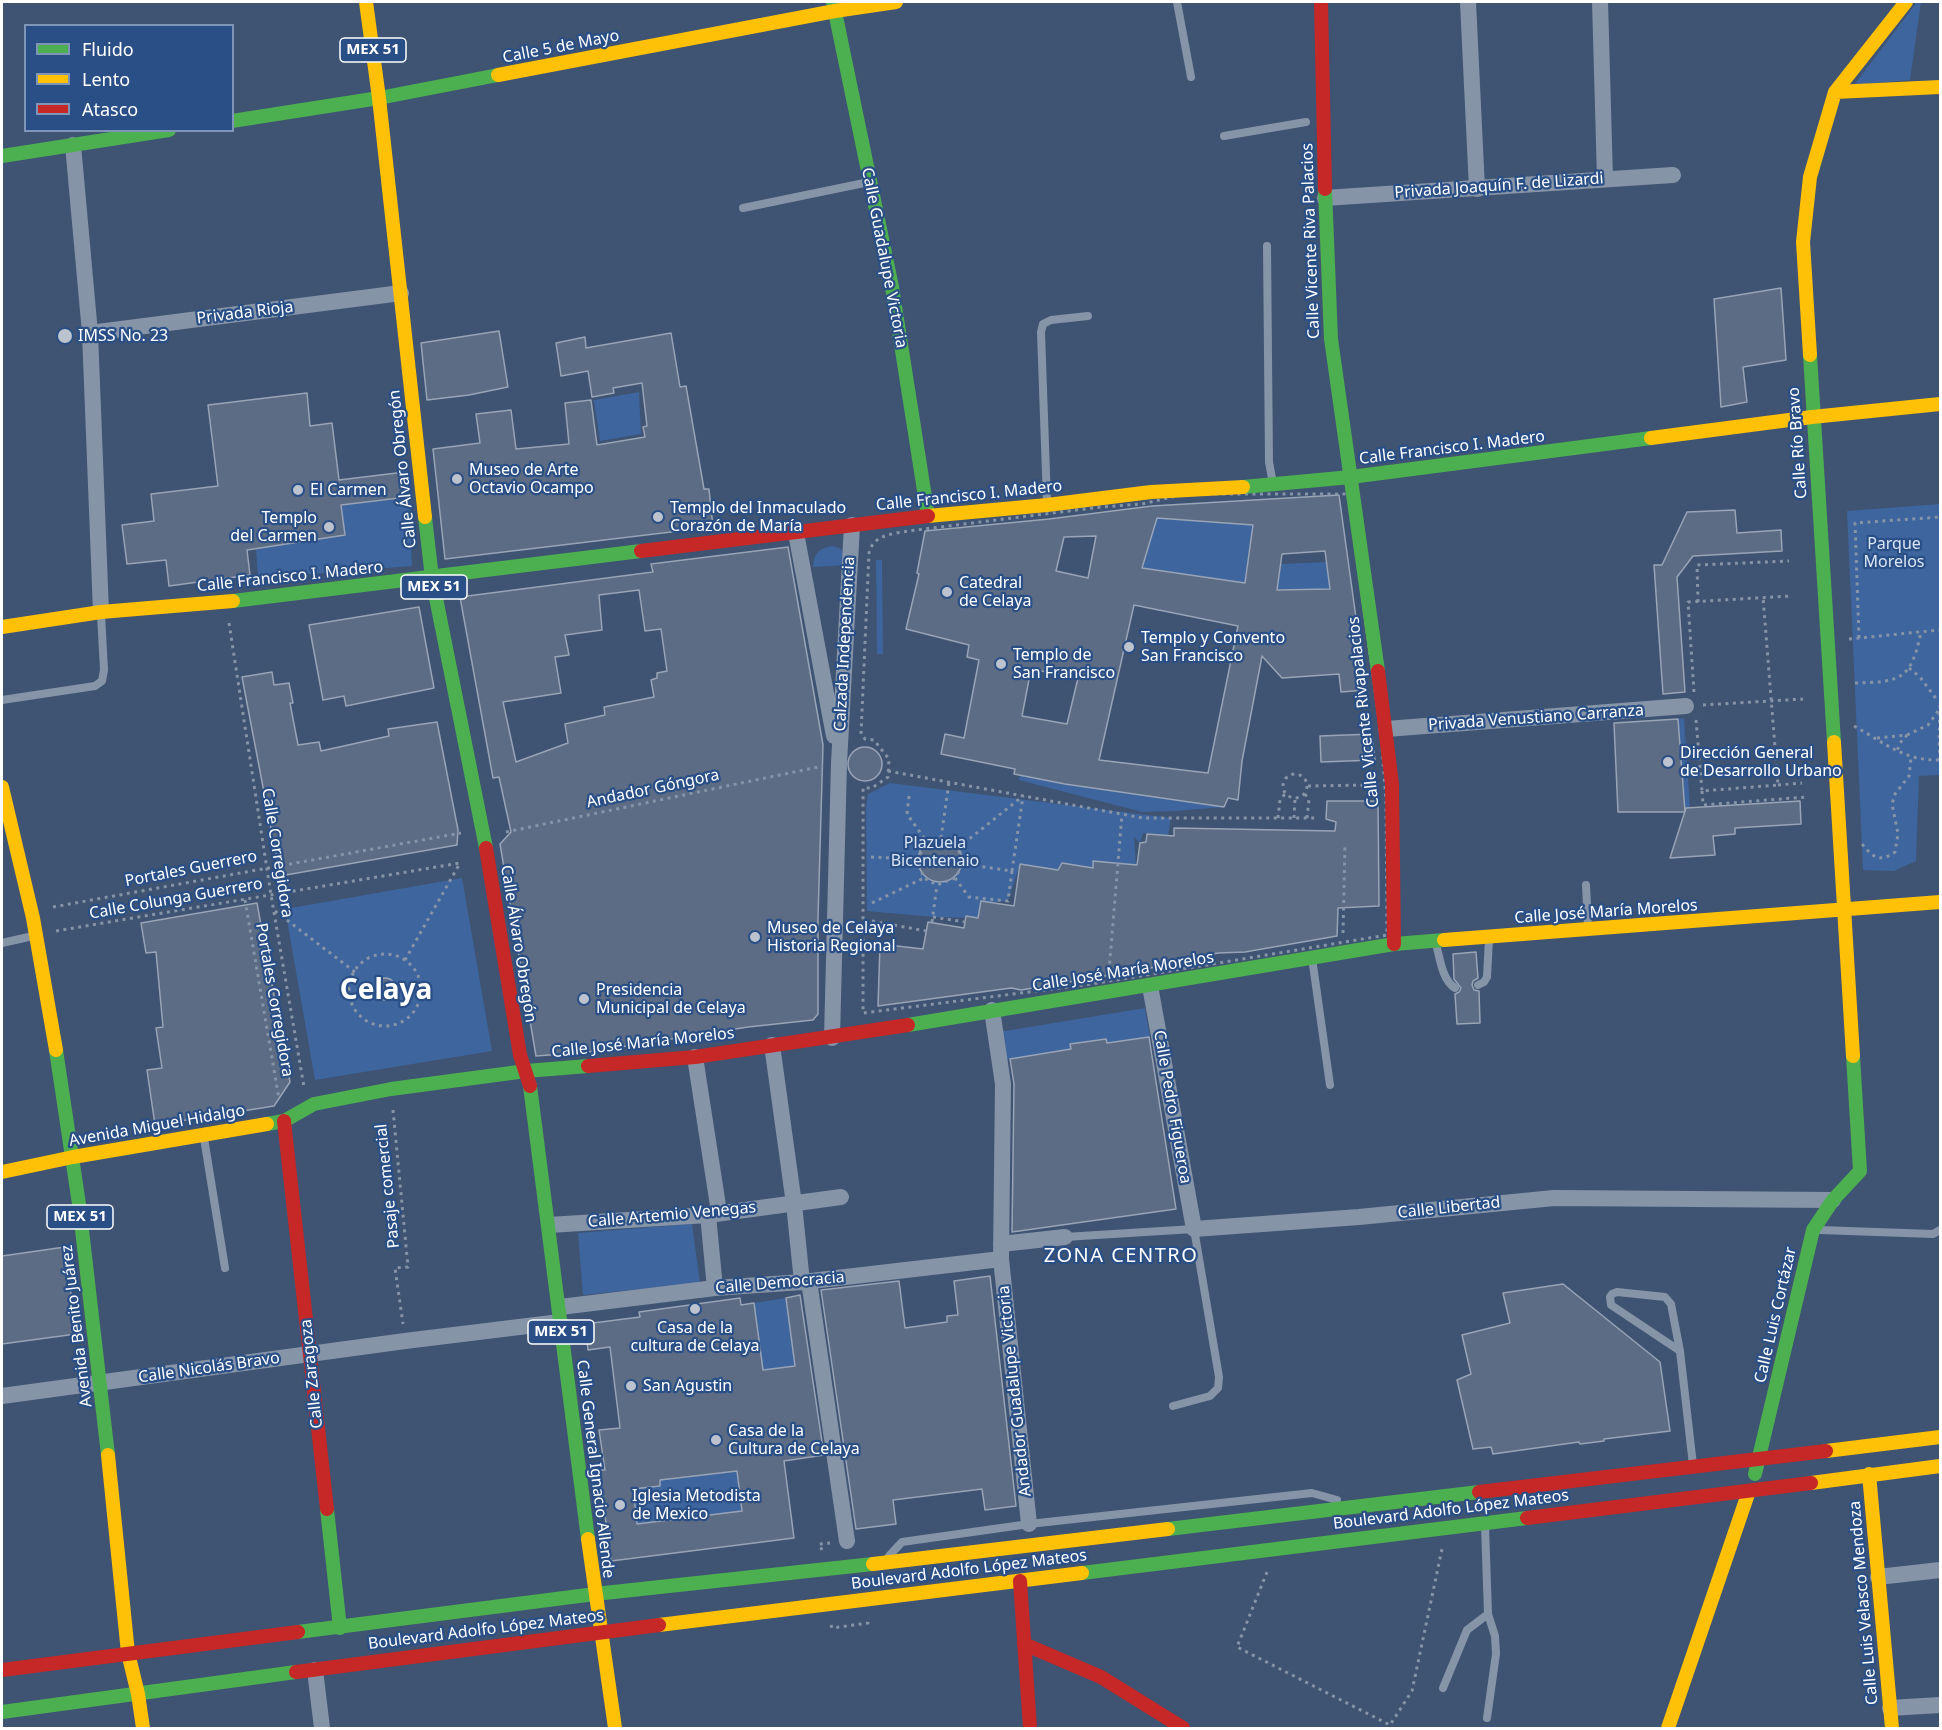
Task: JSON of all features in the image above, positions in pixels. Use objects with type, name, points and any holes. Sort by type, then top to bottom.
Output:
[{"type":"main road","name":"Calle Álvaro Obregón","points":[[366,2],[379,98],[432,578],[484,836],[520,1055],[526,1071]]},
{"type":"main road","name":"Calle 5 de Mayo","points":[[234,121],[379,98],[834,6],[896,2]]},
{"type":"main road","name":"Calle Vicente Riva Palacios","points":[[1321,2],[1314,122],[1325,198],[1331,339],[1351,477]]},
{"type":"main road","name":"Calle Río Bravo","points":[[1852,905],[1820,534],[1803,242],[1810,177],[1835,92],[1906,2]]},
{"type":"main road","name":"Calle Guadalupe Victoria","points":[[834,6],[892,287],[928,516]]},
{"type":"main road","points":[[1835,92],[1941,87]]},
{"type":"main road","points":[[2,156],[157,132]]},
{"type":"main road","name":"Calle Francisco I. Madero","points":[[2,627],[101,612],[225,602],[432,578],[928,516],[1151,492],[1273,485],[1351,477],[1812,417],[1941,404]]},
{"type":"main road","name":"Calle Vicente Rivapalacios","points":[[1351,477],[1392,784],[1394,944]]},
{"type":"main road","name":"Avenida Benito Juárez","points":[[2,787],[9,852],[32,911],[37,935],[73,1157],[101,1383],[128,1653]]},
{"type":"main road","name":"Calle José María Morelos","points":[[314,1104],[391,1089],[526,1071],[695,1057],[832,1038],[1394,944],[1588,930],[1852,905],[1941,902]]},
{"type":"main road","name":"Calle Luis Cortázar","points":[[1668,1728],[1760,1458],[1813,1230],[1833,1200],[1860,1171],[1852,905]]},
{"type":"main road","name":"Calle General Ignacio Allende","points":[[526,1071],[549,1225],[595,1594],[615,1728]]},
{"type":"main road","name":"Avenida Miguel Hidalgo","points":[[2,1172],[73,1157],[284,1121],[314,1104]]},
{"type":"main road","name":"Calle Zaragoza","points":[[284,1121],[340,1628]]},
{"type":"main road","name":"Boulevard Adolfo López Mateos","points":[[2,1670],[595,1594],[883,1563],[1941,1437]]},
{"type":"main road","name":"Boulevard Adolfo López Mateos","points":[[2,1712],[600,1632],[1941,1466]]},
{"type":"main road","name":"Calle Luis Velasco Mendoza","points":[[1869,1474],[1892,1728]]},
{"type":"main road","points":[[1020,1581],[1030,1728]]},
{"type":"main road","points":[[1024,1644],[1101,1677],[1184,1728]]},
{"type":"main road","name":"MEX 51","points":[[128,1653],[143,1728]]},
{"type":"street","points":[[1468,2],[1477,189]]},
{"type":"street","points":[[1600,2],[1605,178]]},
{"type":"street","points":[[73,145],[90,333],[101,612]]},
{"type":"street","name":"Privada Joaquín F. de Lizardi","points":[[1325,198],[1673,175]]},
{"type":"street","name":"Privada Rioja","points":[[90,333],[400,293]]},
{"type":"street","name":"Calzada Independencia","points":[[832,1038],[833,764],[852,525]]},
{"type":"street","name":"Calzada Independencia","points":[[796,533],[833,764]]},
{"type":"street","name":"Privada Venustiano Carranza","points":[[1386,729],[1691,706]]},
{"type":"street","name":"Calle Pedro Figueroa","points":[[1150,986],[1194,1229]]},
{"type":"street","points":[[992,1010],[1003,1084],[1001,1251]]},
{"type":"street","points":[[772,1045],[794,1204],[847,1541]]},
{"type":"street","points":[[695,1057],[713,1214],[715,1288]]},
{"type":"street","name":"Calle Artemio Venegas","points":[[549,1225],[713,1214],[841,1197]]},
{"type":"street","name":"Calle Libertad","points":[[1194,1229],[1359,1217],[1554,1198],[1833,1200]]},
{"type":"street","name":"Calle Democracia","points":[[560,1314],[715,1288],[806,1282],[1001,1251],[1065,1238]]},
{"type":"street","name":"Andador Guadalupe Victoria","points":[[1001,1251],[1029,1524]]},
{"type":"street","name":"Calle Nicolás Bravo","points":[[2,1396],[405,1341],[560,1314]]},
{"type":"street","points":[[1878,1577],[1941,1570]]},
{"type":"street","points":[[315,1670],[322,1728]]},
{"type":"street","points":[[1890,1708],[1941,1705]]},
{"type":"lane","points":[[1177,2],[1191,76]]},
{"type":"lane","points":[[1224,136],[1314,122]]},
{"type":"lane","points":[[743,208],[870,182]]},
{"type":"lane","points":[[1267,246],[1269,462],[1273,485]]},
{"type":"lane","points":[[1047,505],[1041,332],[1044,324],[1051,320],[1088,316]]},
{"type":"lane","points":[[1820,534],[1831,542],[1833,578]]},
{"type":"lane","points":[[2,700],[95,686],[102,681],[104,670],[101,612]]},
{"type":"lane","points":[[1586,885],[1588,930]]},
{"type":"lane","points":[[2,943],[37,935]]},
{"type":"lane","points":[[1478,985],[1484,982],[1487,976],[1489,937]]},
{"type":"lane","points":[[1435,941],[1446,978],[1455,988]]},
{"type":"lane","points":[[1312,958],[1330,1085]]},
{"type":"lane","points":[[203,1135],[225,1268]]},
{"type":"lane","points":[[1173,1406],[1210,1396],[1218,1388],[1219,1377],[1194,1229]]},
{"type":"lane","name":"Calle Libertad","points":[[1065,1238],[1194,1229]]},
{"type":"lane","points":[[1813,1230],[1933,1234],[1941,1230]]},
{"type":"lane","points":[[1680,1351],[1611,1305],[1612,1294],[1617,1292],[1665,1297],[1671,1304],[1680,1351],[1693,1466]]},
{"type":"lane","points":[[883,1563],[902,1542],[1029,1524],[1312,1493],[1357,1506]]},
{"type":"lane","points":[[1485,1522],[1488,1614],[1496,1654],[1487,1718]]},
{"type":"lane","points":[[1443,1688],[1467,1630],[1488,1614]]},
{"type":"path","points":[[853,788],[863,788],[872,788],[888,777],[889,759],[874,740],[865,739],[861,734],[868,553],[877,539],[920,529],[1142,504],[1185,494],[1348,494],[1381,734],[1386,801],[1387,935],[1108,981],[863,1013],[863,788]]},
{"type":"path","points":[[1859,638],[1855,523],[1941,517]]},
{"type":"path","points":[[1698,602],[1697,566],[1789,561]]},
{"type":"path","points":[[1791,596],[1689,602],[1691,706],[1703,805],[1807,798]]},
{"type":"path","points":[[1763,597],[1778,785]]},
{"type":"path","name":"Calle Corregidora","points":[[225,602],[303,1083],[314,1104]]},
{"type":"path","points":[[1844,639],[1941,630]]},
{"type":"path","points":[[1855,683],[1892,681],[1902,677],[1918,650],[1922,632]]},
{"type":"path","points":[[1909,668],[1924,682],[1937,700],[1941,700]]},
{"type":"path","points":[[1691,706],[1803,699]]},
{"type":"path","points":[[1875,738],[1907,735],[1928,725],[1940,707]]},
{"type":"path","points":[[1850,724],[1911,758],[1924,761],[1941,760],[1940,707]]},
{"type":"path","points":[[1897,751],[1907,735]]},
{"type":"path","points":[[1857,838],[1869,852],[1879,858],[1887,858],[1895,852],[1898,834],[1892,804],[1895,794],[1909,776],[1911,758]]},
{"type":"path","name":"Andador Góngora","points":[[484,836],[833,764]]},
{"type":"path","points":[[888,771],[1143,818],[1315,818]]},
{"type":"path","points":[[1285,794],[1283,783],[1290,775],[1300,775],[1305,778],[1308,786],[1305,794],[1295,799]]},
{"type":"path","points":[[941,838],[949,782]]},
{"type":"path","points":[[1702,791],[1802,783]]},
{"type":"path","points":[[1308,786],[1374,784]]},
{"type":"path","points":[[1285,794],[1295,799]]},
{"type":"path","points":[[1278,818],[1280,800],[1285,794]]},
{"type":"path","points":[[1305,794],[1309,800],[1307,818]]},
{"type":"path","points":[[909,796],[907,814],[927,842]]},
{"type":"path","points":[[958,848],[1023,796]]},
{"type":"path","points":[[955,878],[969,897],[1008,901],[1023,796]]},
{"type":"path","points":[[1294,818],[1295,799]]},
{"type":"path","points":[[1108,981],[1122,814]]},
{"type":"path","name":"Portales Guerrero","points":[[32,911],[461,833]]},
{"type":"path","points":[[941,838],[958,848],[963,864],[955,878],[937,885],[924,878],[917,859],[927,842],[941,838]]},
{"type":"path","points":[[1343,953],[1345,843]]},
{"type":"path","points":[[871,857],[917,859]]},
{"type":"path","name":"Calle Colunga Guerrero","points":[[37,935],[460,863],[405,960]]},
{"type":"path","points":[[963,864],[1012,872]]},
{"type":"path","points":[[872,903],[924,878]]},
{"type":"path","points":[[932,922],[937,885]]},
{"type":"path","name":"Portales Corregidora","points":[[244,900],[281,1106]]},
{"type":"path","points":[[274,911],[355,972]]},
{"type":"path","points":[[933,917],[965,922]]},
{"type":"path","points":[[872,921],[926,932]]},
{"type":"path","points":[[390,954],[405,960],[418,975],[421,987],[416,1008],[408,1017],[399,1023],[376,1024],[357,1012],[349,990],[355,972],[366,959],[390,954]]},
{"type":"path","name":"Pasaje comercial","points":[[391,1089],[408,1267],[394,1268],[405,1341]]},
{"type":"path","points":[[1277,1548],[1237,1647],[1390,1726],[1412,1691],[1447,1527]]},
{"type":"green space","points":[[1917,2],[1921,2],[1910,80],[1854,85]]},
{"type":"green space","points":[[639,392],[641,434],[600,441],[594,400]]},
{"type":"green space","points":[[410,498],[412,566],[258,578],[256,549],[344,535],[341,505]]},
{"type":"green space","name":"Parque Morelos","points":[[1940,504],[1940,775],[1919,776],[1916,861],[1894,871],[1863,870],[1847,511]]},
{"type":"green space","points":[[1157,518],[1253,525],[1245,583],[1142,568]]},
{"type":"green space","points":[[833,546],[841,549],[847,565],[813,567],[818,552]]},
{"type":"green space","points":[[876,560],[882,560],[883,654],[877,654]]},
{"type":"green space","points":[[1327,562],[1330,589],[1277,589],[1281,564]]},
{"type":"green space","points":[[1684,718],[1690,808],[1685,808],[1678,719]]},
{"type":"green space","points":[[1020,775],[1065,784],[1224,807],[1142,812],[1019,780]]},
{"type":"green space","name":"Plazuela Bicentenaio","points":[[890,783],[1171,818],[1168,835],[1143,833],[1140,843],[1134,837],[1136,865],[1094,861],[1093,870],[1058,870],[1020,864],[1008,901],[980,903],[978,918],[933,917],[867,911],[866,808],[868,794]]},
{"type":"green space","points":[[462,878],[492,1051],[315,1080],[285,909]]},
{"type":"green space","points":[[1145,1008],[1150,1037],[1107,1043],[1106,1039],[1071,1044],[1071,1049],[1003,1060],[999,1032]]},
{"type":"green space","points":[[692,1224],[700,1283],[583,1295],[578,1233]]},
{"type":"green space","points":[[786,1298],[795,1366],[763,1370],[754,1303]]},
{"type":"green space","points":[[737,1471],[742,1511],[637,1524],[633,1489],[660,1486],[660,1480]]},
{"type":"building","points":[[1781,288],[1786,360],[1743,367],[1747,402],[1721,407],[1714,299]]},
{"type":"building","points":[[499,331],[508,387],[427,400],[421,343]]},
{"type":"building","points":[[671,333],[680,387],[686,386],[704,489],[709,489],[713,527],[445,559],[433,449],[480,443],[476,414],[511,410],[516,449],[569,444],[565,403],[591,400],[597,445],[645,437],[643,427],[647,426],[642,383],[613,388],[614,393],[592,397],[588,371],[561,376],[556,343],[585,337],[586,348]]},
{"type":"building","name":"El Carmen","points":[[307,393],[310,426],[332,423],[339,480],[405,472],[408,497],[341,505],[345,535],[247,550],[250,575],[169,586],[166,560],[127,564],[122,525],[154,521],[151,494],[218,486],[208,405]]},
{"type":"building","points":[[1339,495],[1366,690],[1341,692],[1339,674],[1282,678],[1262,656],[1242,761],[1238,800],[1228,798],[1224,807],[1065,784],[1014,774],[1015,769],[941,754],[945,734],[964,738],[979,660],[967,657],[969,645],[906,629],[919,574],[917,573],[925,531],[1152,506]],"holes":[[[1157,518],[1253,525],[1245,583],[1142,568]],[[1096,536],[1088,578],[1056,571],[1064,537]],[[1325,551],[1330,589],[1277,590],[1282,554]],[[1134,605],[1238,626],[1208,773],[1099,760]],[[1031,669],[1078,678],[1067,724],[1022,716]]]},
{"type":"building","points":[[1735,510],[1737,533],[1781,530],[1782,551],[1693,556],[1677,577],[1685,692],[1663,694],[1654,565],[1662,565],[1687,512]]},
{"type":"building","points":[[788,547],[823,745],[818,1014],[813,1020],[748,1027],[588,1052],[536,1056],[500,844],[511,832],[499,777],[493,778],[460,597],[653,572],[651,564]],"holes":[[[639,590],[645,631],[661,629],[667,671],[657,673],[657,678],[651,680],[654,697],[604,707],[605,715],[565,724],[568,743],[516,762],[503,702],[561,693],[555,657],[569,655],[565,635],[602,630],[599,595]]]},
{"type":"building","points":[[419,607],[434,688],[346,706],[344,696],[323,700],[309,625]]},
{"type":"building","points":[[272,672],[274,685],[289,683],[293,703],[290,703],[298,745],[319,742],[321,751],[389,736],[388,729],[437,722],[458,830],[457,845],[280,876],[242,677]]},
{"type":"building","points":[[1678,719],[1685,812],[1618,812],[1614,723]]},
{"type":"building","points":[[1372,734],[1375,760],[1321,762],[1320,736]]},
{"type":"building","points":[[865,747],[877,752],[882,764],[877,776],[865,781],[853,776],[848,764],[853,752]]},
{"type":"building","points":[[1327,801],[1378,801],[1379,906],[1338,908],[1337,936],[1245,952],[1218,953],[1146,969],[1021,990],[1011,988],[878,1006],[880,944],[923,949],[928,922],[964,928],[966,916],[978,918],[981,901],[1014,906],[1020,864],[1058,870],[1062,863],[1093,868],[1093,861],[1137,865],[1140,843],[1146,842],[1147,834],[1174,836],[1174,828],[1335,831],[1336,822],[1326,819]]},
{"type":"building","points":[[1800,801],[1801,824],[1735,828],[1735,834],[1713,836],[1715,855],[1670,858],[1686,808]]},
{"type":"building","points":[[940,838],[955,845],[962,860],[955,875],[940,882],[925,875],[918,860],[925,845]]},
{"type":"building","points":[[257,903],[290,1082],[274,1106],[155,1125],[147,1070],[162,1068],[156,1028],[163,1027],[156,952],[146,953],[141,923]]},
{"type":"building","points":[[1476,952],[1478,978],[1473,981],[1472,985],[1474,990],[1479,991],[1480,1023],[1457,1024],[1455,994],[1461,988],[1454,979],[1453,954]]},
{"type":"building","points":[[385,978],[393,981],[396,989],[393,997],[385,1000],[377,997],[374,989],[377,981]]},
{"type":"building","points":[[1149,1037],[1176,1209],[1012,1232],[1014,1084],[1010,1059],[1071,1049],[1070,1044],[1106,1039],[1107,1043]]},
{"type":"building","points":[[65,1247],[76,1334],[2,1344],[2,1256]]},
{"type":"building","points":[[990,1276],[1016,1506],[985,1510],[982,1489],[893,1500],[896,1524],[856,1529],[821,1290],[899,1281],[905,1328],[947,1322],[947,1316],[958,1315],[954,1281]]},
{"type":"building","points":[[1563,1284],[1660,1362],[1670,1431],[1493,1454],[1491,1447],[1473,1449],[1457,1380],[1471,1374],[1462,1335],[1510,1323],[1503,1293]]},
{"type":"building","name":"Casa de la Cultura de Celaya","points":[[800,1295],[824,1455],[784,1461],[794,1538],[611,1561],[599,1470],[605,1470],[599,1430],[620,1428],[610,1347],[588,1350],[585,1324],[640,1317],[639,1312],[740,1298],[741,1305],[754,1303],[763,1370],[795,1366],[786,1298]],"holes":[[[737,1471],[742,1511],[637,1524],[633,1489],[660,1486],[660,1480]]]},
{"type":"traffic: fast","points":[[833,2],[892,287],[928,516]]},
{"type":"traffic: fast","points":[[234,121],[379,98],[498,75]]},
{"type":"traffic: fast","points":[[2,156],[156,132]]},
{"type":"traffic: fast","points":[[1325,189],[1331,339],[1378,671]]},
{"type":"traffic: fast","points":[[1810,355],[1834,742]]},
{"type":"traffic: fast","points":[[1243,487],[1351,477],[1651,438]]},
{"type":"traffic: fast","points":[[425,517],[432,578],[486,848]]},
{"type":"traffic: fast","points":[[233,601],[641,551]]},
{"type":"traffic: fast","points":[[908,1025],[1394,944],[1444,940]]},
{"type":"traffic: fast","points":[[56,1050],[79,1204],[108,1455]]},
{"type":"traffic: fast","points":[[1755,1474],[1813,1230],[1833,1200],[1860,1171],[1853,1056]]},
{"type":"traffic: fast","points":[[267,1124],[284,1121],[314,1104],[391,1089],[526,1071],[588,1066]]},
{"type":"traffic: fast","points":[[530,1086],[588,1539]]},
{"type":"traffic: fast","points":[[1168,1529],[1479,1492]]},
{"type":"traffic: fast","points":[[327,1509],[340,1628]]},
{"type":"traffic: fast","points":[[1082,1573],[1527,1518]]},
{"type":"traffic: fast","points":[[298,1632],[595,1594],[873,1564]]},
{"type":"traffic: fast","points":[[2,1712],[296,1672]]},
{"type":"traffic: slow","points":[[366,2],[379,98],[425,517]]},
{"type":"traffic: slow","points":[[498,75],[835,11],[896,2]]},
{"type":"traffic: slow","points":[[1810,355],[1803,242],[1810,177],[1835,92],[1906,2]]},
{"type":"traffic: slow","points":[[1835,92],[1940,87]]},
{"type":"traffic: slow","points":[[1651,438],[1812,417],[1940,404]]},
{"type":"traffic: slow","points":[[928,516],[1151,492],[1243,487]]},
{"type":"traffic: slow","points":[[2,627],[101,612],[233,601]]},
{"type":"traffic: slow","points":[[1834,742],[1853,1056]]},
{"type":"traffic: slow","points":[[2,787],[33,918],[56,1050]]},
{"type":"traffic: slow","points":[[1444,940],[1940,902]]},
{"type":"traffic: slow","points":[[2,1172],[73,1157],[267,1124]]},
{"type":"traffic: slow","points":[[1826,1451],[1940,1437]]},
{"type":"traffic: slow","points":[[108,1455],[128,1653],[143,1728]]},
{"type":"traffic: slow","points":[[1811,1483],[1940,1466]]},
{"type":"traffic: slow","points":[[1869,1474],[1892,1728]]},
{"type":"traffic: slow","points":[[1668,1728],[1749,1491]]},
{"type":"traffic: slow","points":[[873,1564],[1168,1529]]},
{"type":"traffic: slow","points":[[588,1539],[615,1728]]},
{"type":"traffic: slow","points":[[659,1625],[1082,1573]]},
{"type":"traffic: jam","points":[[1321,2],[1325,189]]},
{"type":"traffic: jam","points":[[641,551],[928,516]]},
{"type":"traffic: jam","points":[[1378,671],[1392,784],[1394,944]]},
{"type":"traffic: jam","points":[[486,848],[520,1055],[530,1086]]},
{"type":"traffic: jam","points":[[588,1066],[695,1057],[908,1025]]},
{"type":"traffic: jam","points":[[284,1121],[327,1509]]},
{"type":"traffic: jam","points":[[1479,1492],[1826,1451]]},
{"type":"traffic: jam","points":[[1527,1518],[1811,1483]]},
{"type":"traffic: jam","points":[[1020,1581],[1030,1728]]},
{"type":"traffic: jam","points":[[296,1672],[659,1625]]},
{"type":"traffic: jam","points":[[2,1670],[298,1632]]},
{"type":"traffic: jam","points":[[1024,1644],[1101,1677],[1183,1728]]},
{"type":"place","name":"IMSS No. 23","points":[[65,336]]},
{"type":"place","name":"Museo de Arte Octavio Ocampo","points":[[457,479]]},
{"type":"place","name":"El Carmen","points":[[298,490]]},
{"type":"place","name":"Templo del Inmaculado Corazón de María","points":[[658,517]]},
{"type":"place","name":"Templo del Carmen","points":[[329,527]]},
{"type":"place","name":"Catedral de Celaya","points":[[947,592]]},
{"type":"place","name":"Templo y Convento San Francisco","points":[[1129,647]]},
{"type":"place","name":"Templo de San Francisco","points":[[1001,664]]},
{"type":"place","name":"Dirección General de Desarrollo Urbano","points":[[1668,762]]},
{"type":"place","name":"Museo de Celaya Historia Regional","points":[[755,937]]},
{"type":"place","name":"Presidencia Municipal de Celaya","points":[[584,999]]},
{"type":"place","name":"Casa de la cultura de Celaya","points":[[695,1309]]},
{"type":"place","name":"San Agustin","points":[[631,1386]]},
{"type":"place","name":"Casa de la Cultura de Celaya","points":[[716,1440]]},
{"type":"place","name":"Iglesia Metodista de Mexico","points":[[620,1505]]},
{"type":"district","name":"Celaya","points":[[386,991]]},
{"type":"district","name":"ZONA CENTRO","points":[[1121,1256]]}]
